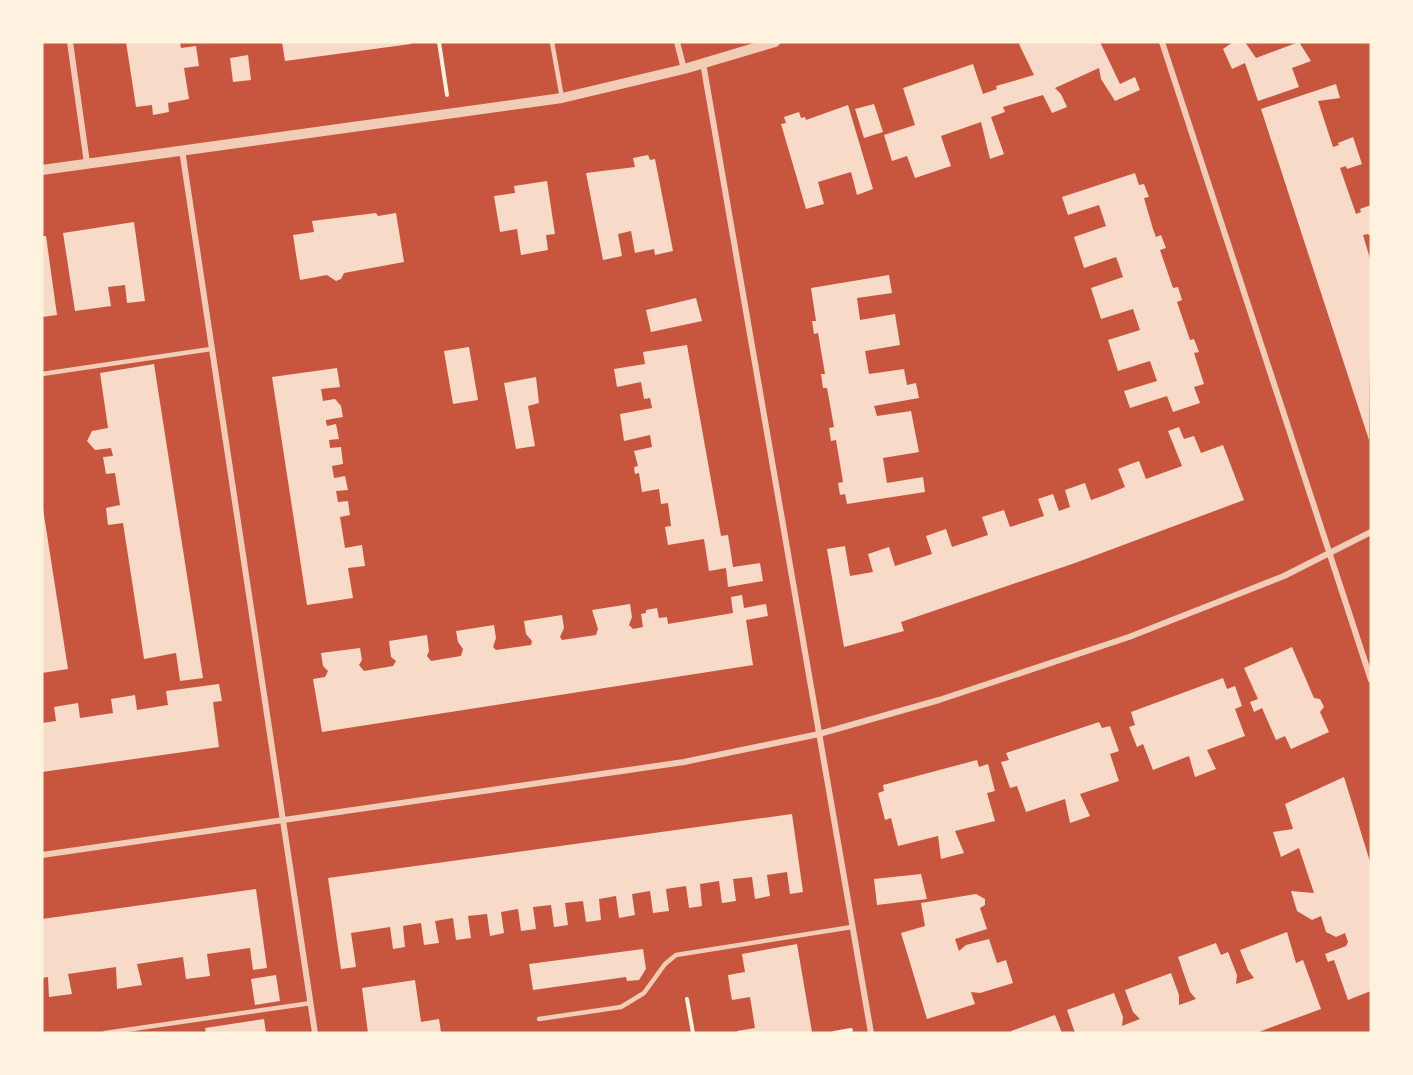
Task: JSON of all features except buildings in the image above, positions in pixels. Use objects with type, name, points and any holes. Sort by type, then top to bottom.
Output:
[{"type":"street","points":[[70,42],[87,164]]},
{"type":"street","points":[[677,42],[684,69]]},
{"type":"street","points":[[42,170],[562,98],[684,69],[775,42]]},
{"type":"street","points":[[1162,42],[1371,680]]},
{"type":"street","points":[[703,63],[871,1033]]},
{"type":"street","points":[[182,150],[315,1033]]},
{"type":"street","points":[[42,855],[684,762],[819,734],[939,700],[1129,637],[1255,588],[1371,532]]},
{"type":"lane","points":[[552,42],[562,98]]},
{"type":"lane","points":[[42,374],[211,349]]},
{"type":"lane","points":[[539,1019],[621,1007],[633,1001],[676,955],[852,927]]},
{"type":"lane","points":[[105,1033],[311,1003]]},
{"type":"path","points":[[439,42],[450,114]]},
{"type":"path","points":[[687,999],[693,1033]]}]
